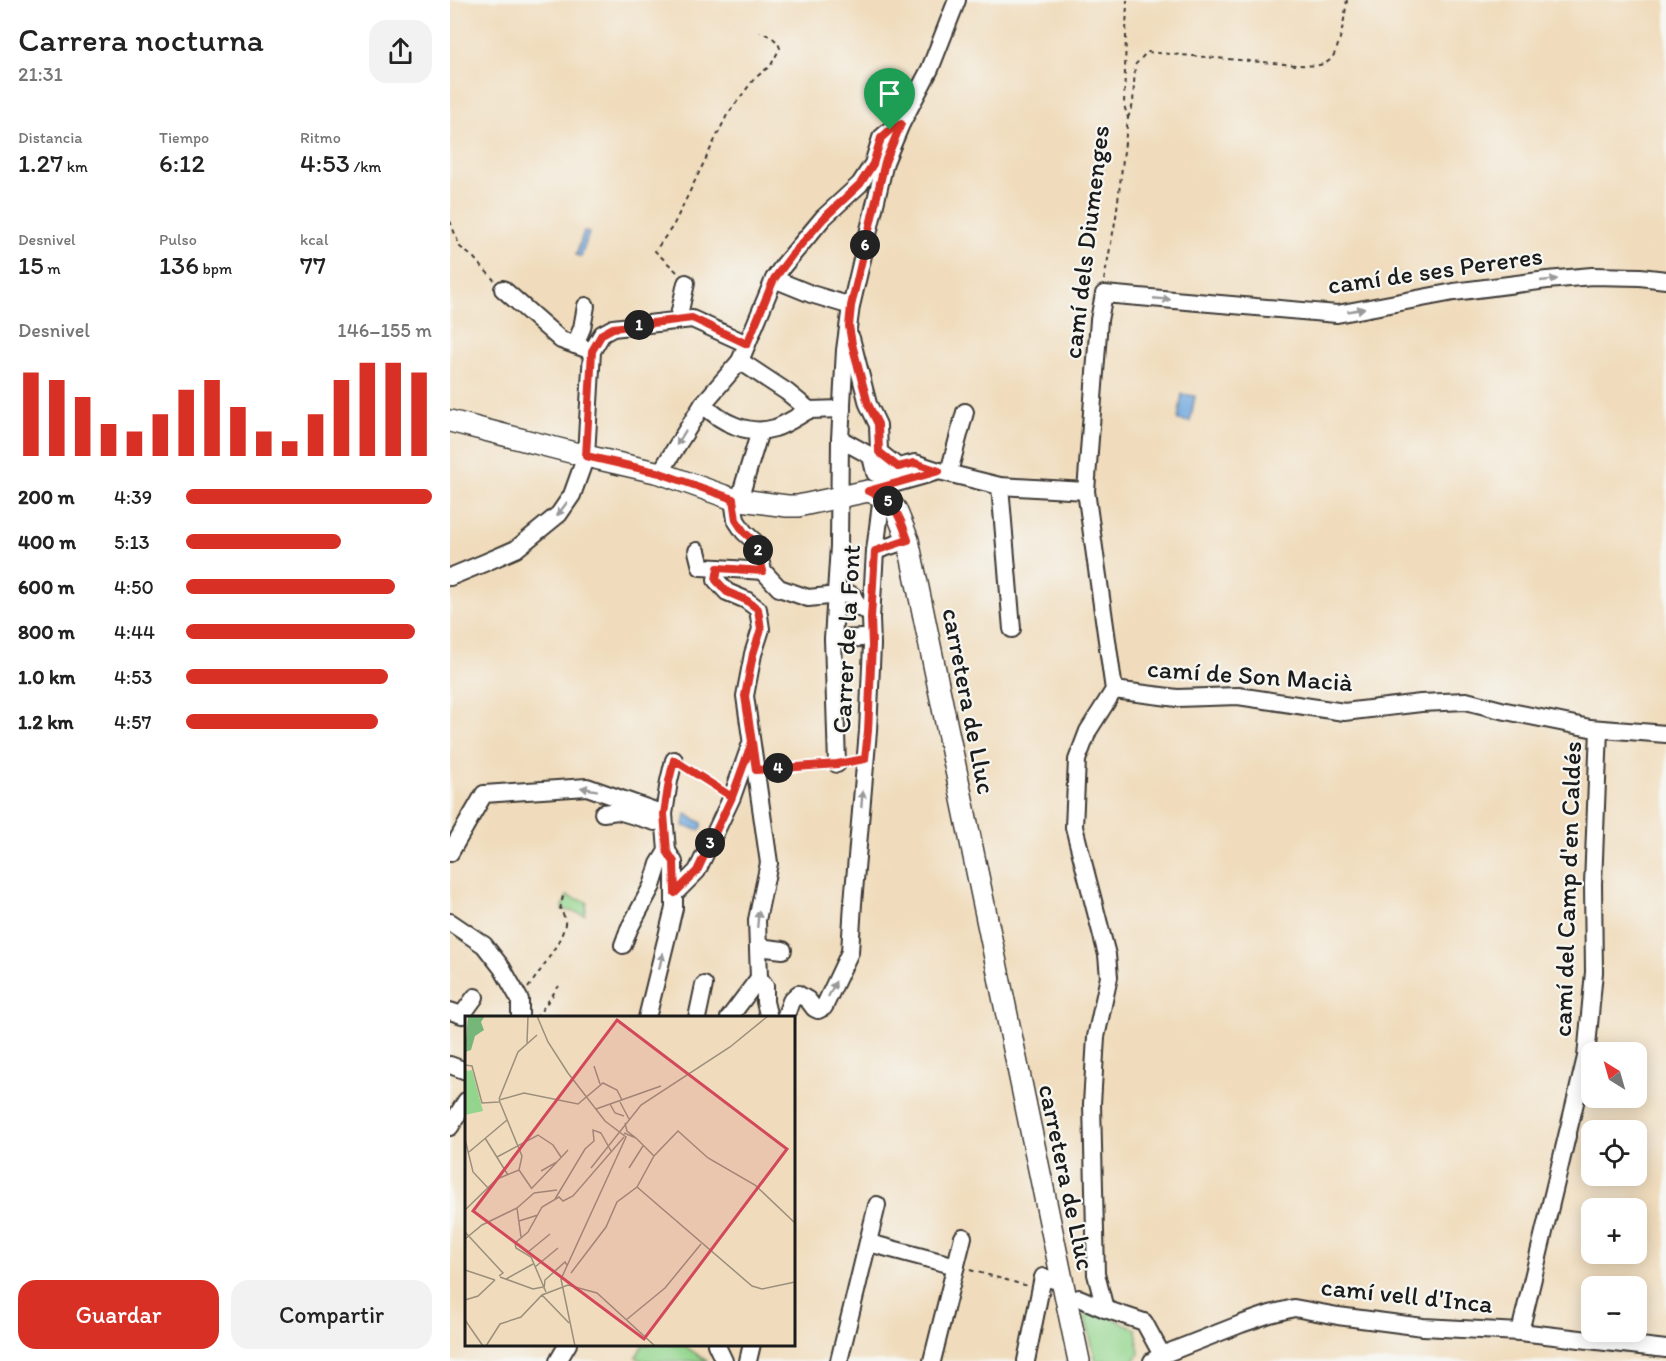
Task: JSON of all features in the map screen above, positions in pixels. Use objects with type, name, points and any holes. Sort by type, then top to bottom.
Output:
[{"type":"main road","points":[[450,421],[660,473],[736,499],[787,506],[875,494]]},
{"type":"main road","name":"carretera de Lluc","points":[[875,494],[896,510],[908,540],[1079,1361]]},
{"type":"street","points":[[837,764],[833,639],[840,498],[840,439],[845,350],[851,306],[885,162],[901,124],[930,69],[957,0]]},
{"type":"street","points":[[660,473],[703,404],[740,362],[774,279],[824,218],[860,184],[873,164],[881,138],[901,124]]},
{"type":"street","name":"camí de ses Pereres","points":[[1104,294],[1337,314],[1454,292],[1547,280],[1592,276],[1666,280]]},
{"type":"street","points":[[774,279],[851,306]]},
{"type":"street","points":[[678,320],[686,283]]},
{"type":"street","points":[[503,289],[561,340],[592,351]]},
{"type":"street","name":"camí dels Diumenges","points":[[1104,294],[1099,320],[1086,491],[1114,690]]},
{"type":"street","points":[[575,345],[582,328],[586,306]]},
{"type":"street","points":[[450,577],[516,549],[559,514],[572,495],[586,456],[592,351],[602,334],[613,328],[692,318],[747,344]]},
{"type":"street","points":[[849,326],[868,404],[878,424],[879,452],[898,467]]},
{"type":"street","points":[[740,362],[787,392],[809,410]]},
{"type":"street","points":[[703,404],[714,416],[735,426],[760,431],[778,427],[809,410],[842,409]]},
{"type":"street","points":[[944,472],[965,412]]},
{"type":"street","points":[[760,431],[736,499],[736,520],[744,532],[756,543],[763,571],[780,588],[808,598],[850,594],[854,596],[859,608],[871,612]]},
{"type":"street","points":[[840,439],[871,456],[875,473],[915,463],[1000,486],[1086,491]]},
{"type":"street","points":[[875,494],[944,472]]},
{"type":"street","points":[[1000,486],[1012,629]]},
{"type":"street","name":"Carrer de la Font","points":[[785,1016],[791,1001],[798,994],[808,999],[818,1010],[824,1007],[850,952],[868,731],[875,494]]},
{"type":"street","points":[[875,551],[908,540]]},
{"type":"street","points":[[697,551],[701,567],[763,571]]},
{"type":"street","points":[[718,568],[716,580],[727,592],[746,600],[758,609],[761,629],[753,654],[745,696],[769,863],[757,920],[759,978],[765,986],[765,1002],[770,1016]]},
{"type":"street","points":[[833,639],[862,638]]},
{"type":"street","points":[[1106,1309],[1096,1274],[1092,1104],[1096,1037],[1109,977],[1107,955],[1074,827],[1077,760],[1088,731],[1114,690]]},
{"type":"street","name":"camí de Son Macià","points":[[1114,690],[1177,698],[1238,696],[1344,712],[1466,701],[1590,728],[1666,734]]},
{"type":"street","name":"camí del Camp d'en Caldés","points":[[1520,1332],[1586,1057],[1594,972],[1593,884],[1599,729]]},
{"type":"street","points":[[675,893],[697,871],[732,797],[752,742]]},
{"type":"street","points":[[647,1016],[672,917],[675,893],[674,862],[667,851],[664,819],[674,760]]},
{"type":"street","points":[[450,853],[484,794],[587,787],[664,819]]},
{"type":"street","points":[[603,813],[618,811],[664,819]]},
{"type":"street","points":[[623,945],[667,851]]},
{"type":"street","points":[[450,922],[484,945],[502,968],[520,1013]]},
{"type":"street","points":[[758,947],[783,950]]},
{"type":"street","points":[[730,1016],[759,978]]},
{"type":"street","points":[[697,1016],[704,985]]},
{"type":"street","points":[[450,1011],[462,1016],[475,997]]},
{"type":"street","points":[[450,1065],[465,1071]]},
{"type":"street","points":[[450,1127],[465,1103]]},
{"type":"street","points":[[839,1361],[878,1205]]},
{"type":"street","points":[[932,1361],[963,1237]]},
{"type":"street","points":[[869,1243],[956,1266]]},
{"type":"street","points":[[1026,1361],[1043,1277],[1062,1282]]},
{"type":"street","points":[[1079,1298],[1144,1322],[1157,1358]]},
{"type":"street","name":"camí vell d'Inca","points":[[1157,1358],[1241,1324],[1294,1308],[1423,1327],[1520,1332],[1666,1349]]},
{"type":"street","points":[[558,1361],[567,1346]]},
{"type":"street","points":[[717,1346],[724,1361]]},
{"type":"street","points":[[748,1361],[752,1346]]},
{"type":"path","name":"camí dels Diumenges","points":[[1104,294],[1128,118],[1124,105],[1127,0]]},
{"type":"path","points":[[1128,118],[1133,104],[1134,65],[1147,52],[1319,65],[1330,60],[1338,43],[1347,0]]},
{"type":"path","points":[[686,283],[655,251],[673,226],[727,115],[754,79],[771,65],[776,57],[780,48],[778,43],[767,34],[760,32]]},
{"type":"path","points":[[450,221],[460,247],[474,258],[503,289]]},
{"type":"path","points":[[674,760],[732,797]]},
{"type":"path","points":[[756,770],[837,764]]},
{"type":"path","points":[[520,1013],[562,932],[565,918],[560,910],[563,896]]},
{"type":"path","points":[[537,1016],[559,986]]},
{"type":"path","points":[[956,1266],[1040,1289]]},
{"type":"green space","points":[[567,896],[587,902],[585,915],[562,909]]},
{"type":"green space","points":[[1082,1304],[1136,1329],[1139,1354],[1134,1361],[1096,1361]]},
{"type":"green space","points":[[642,1346],[684,1346],[707,1361],[642,1361],[636,1357]]},
{"type":"water","points":[[584,231],[589,233],[581,257],[576,255]]},
{"type":"water","points":[[1182,394],[1195,396],[1190,422],[1178,420]]},
{"type":"water","points":[[686,814],[702,823],[699,830],[684,826]]},
{"type":"route","points":[[890,130],[881,138],[873,164],[860,184],[824,218],[774,279],[747,344],[692,318],[613,328],[602,334],[592,351],[586,456],[684,480],[733,499],[736,520],[744,532],[756,543],[763,571],[718,568],[716,580],[727,592],[746,600],[758,609],[761,629],[753,654],[745,696],[752,742],[732,797],[697,871],[675,893],[674,862],[667,851],[664,814],[674,760],[732,797],[752,742],[756,770],[837,764],[865,759],[875,551],[908,540],[904,526],[890,502],[868,491],[939,471],[915,463],[898,467],[879,452],[878,424],[868,404],[849,326],[851,306],[885,162],[901,124],[890,130]]}]
